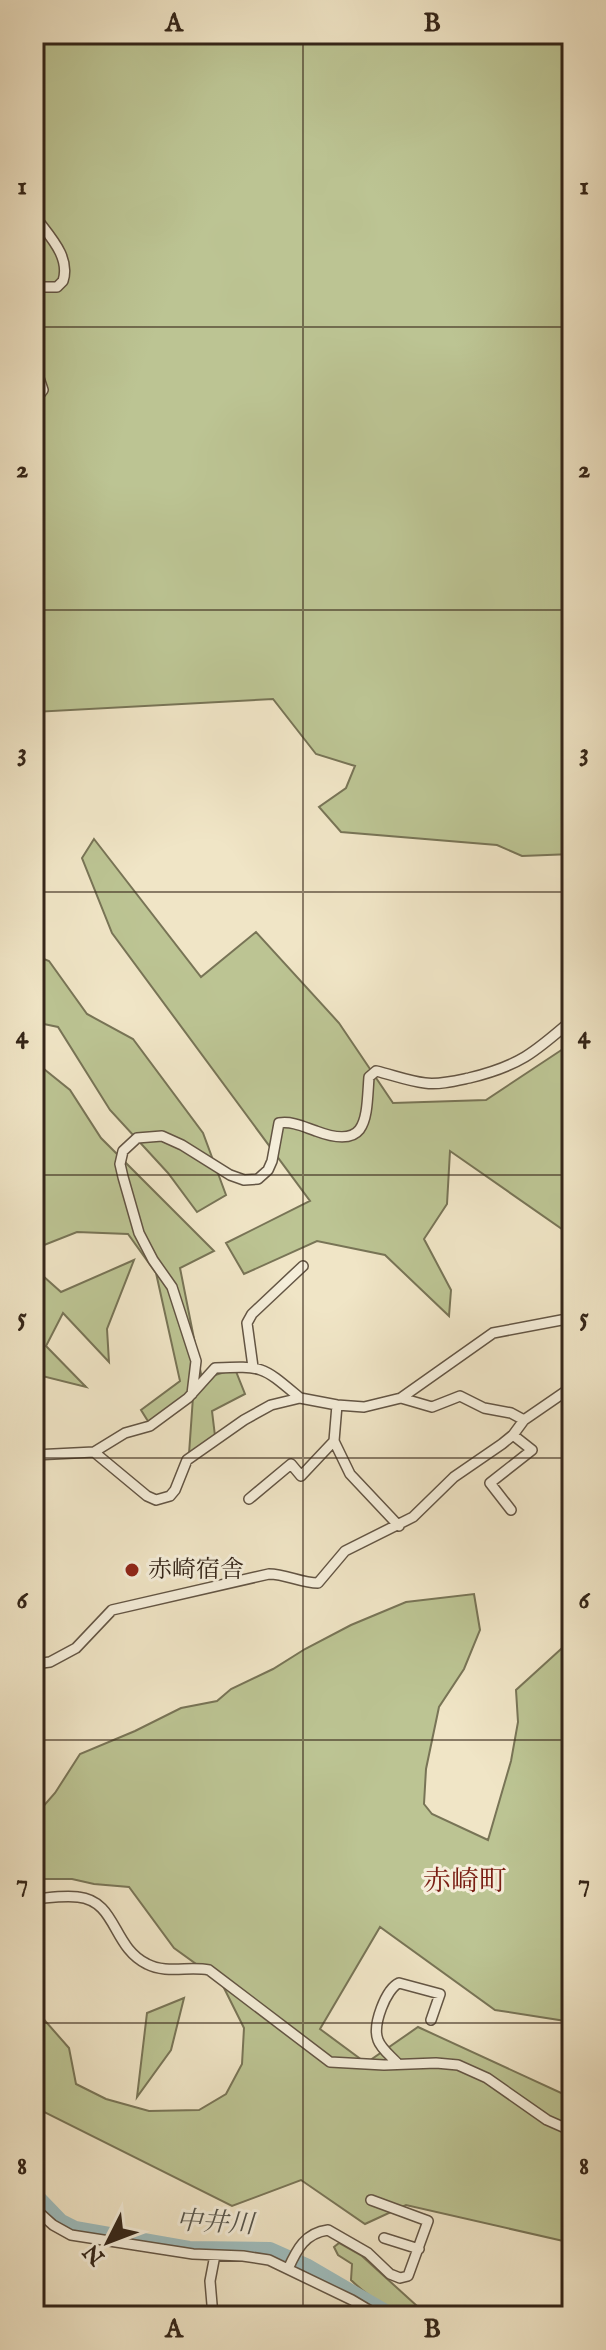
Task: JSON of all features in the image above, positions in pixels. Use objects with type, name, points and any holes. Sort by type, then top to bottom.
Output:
[{"type":"street","points":[[34,145],[38,150],[39,165],[34,178]]},
{"type":"street","points":[[34,215],[66,265],[63,281],[57,287],[34,287]]},
{"type":"street","points":[[34,371],[43,390],[34,402]]},
{"type":"street","points":[[192,1394],[196,1361],[172,1287],[139,1233],[120,1164],[123,1151],[137,1138],[162,1136],[230,1175],[244,1180],[258,1179],[272,1161],[279,1123],[300,1125],[340,1138],[351,1138],[361,1132],[366,1116],[369,1077],[376,1071],[404,1081],[430,1084],[502,1070],[544,1045],[572,1020]]},
{"type":"street","points":[[253,1367],[247,1323],[252,1314],[303,1266]]},
{"type":"street","points":[[94,1452],[147,1496],[164,1499],[175,1490],[187,1460],[214,1439],[271,1405],[300,1398],[364,1407],[401,1398],[493,1333],[572,1318]]},
{"type":"street","points":[[34,1455],[94,1452],[125,1433],[150,1426],[192,1394],[215,1368],[263,1369],[300,1398]]},
{"type":"street","points":[[34,1664],[50,1662],[76,1648],[112,1610],[269,1574],[318,1583],[345,1551],[413,1517],[454,1477],[513,1435],[524,1420],[572,1387]]},
{"type":"street","points":[[401,1398],[432,1407],[460,1396],[484,1408],[511,1413],[524,1420]]},
{"type":"street","points":[[337,1405],[334,1441],[350,1474],[399,1526]]},
{"type":"street","points":[[511,1510],[490,1483],[532,1450],[513,1435]]},
{"type":"street","points":[[249,1499],[291,1464],[301,1476],[334,1441]]},
{"type":"street","points":[[34,1899],[79,1897],[92,1900],[109,1917],[125,1949],[137,1958],[165,1969],[195,1967],[209,1970],[330,2062],[352,2065],[445,2063],[476,2072],[547,2120],[572,2131]]},
{"type":"street","points":[[398,2064],[382,2047],[376,2034],[377,2023],[391,1988],[399,1983],[440,1994],[431,2020]]},
{"type":"street","points":[[289,2267],[306,2239],[328,2230],[357,2246],[390,2274],[406,2278],[412,2272],[428,2221],[371,2200]]},
{"type":"street","points":[[34,2208],[53,2225],[71,2235],[193,2254],[258,2257],[289,2267],[379,2316]]},
{"type":"street","points":[[384,2238],[419,2249]]},
{"type":"street","points":[[213,2316],[210,2281],[215,2255]]},
{"type":"green space","points":[[34,34],[572,34],[572,854],[522,856],[497,845],[341,832],[319,807],[346,788],[355,766],[316,754],[273,699],[34,712]]},
{"type":"green space","points":[[94,839],[201,977],[256,932],[339,1023],[393,1103],[486,1100],[572,1043],[572,1236],[450,1151],[447,1204],[424,1239],[451,1290],[449,1316],[385,1255],[317,1241],[244,1274],[226,1243],[310,1201],[112,933],[82,858]]},
{"type":"green space","points":[[34,955],[49,961],[87,1014],[133,1039],[203,1133],[226,1195],[197,1212],[168,1173],[110,1110],[58,1027],[34,1022]]},
{"type":"green space","points":[[34,1061],[70,1090],[101,1138],[214,1251],[180,1268],[202,1379],[235,1369],[245,1394],[212,1411],[215,1436],[189,1454],[193,1397],[151,1426],[141,1410],[180,1381],[156,1273],[128,1234],[77,1232],[34,1249]]},
{"type":"green space","points":[[134,1260],[107,1329],[109,1362],[63,1313],[46,1346],[86,1387],[34,1374],[34,1317],[43,1300],[34,1291],[34,1268],[61,1292]]},
{"type":"green space","points":[[474,1594],[480,1630],[464,1669],[439,1707],[426,1769],[424,1804],[432,1814],[488,1840],[511,1761],[518,1722],[516,1690],[572,1639],[572,2022],[495,2010],[380,1927],[320,2029],[366,2063],[418,2027],[572,2098],[572,2243],[406,2205],[365,2224],[301,2180],[232,2206],[34,2107],[34,2015],[40,2015],[69,2048],[76,2084],[106,2099],[149,2111],[199,2110],[226,2094],[242,2064],[244,2028],[221,1982],[174,1948],[129,1887],[72,1879],[34,1879],[34,1817],[55,1793],[80,1754],[181,1708],[217,1701],[231,1689],[305,1649],[406,1602]]},
{"type":"green space","points":[[184,1998],[171,2050],[137,2097],[147,2013]]},
{"type":"green space","points":[[339,2243],[362,2256],[428,2316],[395,2316],[362,2290],[351,2280],[352,2264],[338,2255],[334,2247]]},
{"type":"waterway","name":"中井川","points":[[34,2194],[61,2222],[75,2229],[189,2249],[270,2250],[306,2266],[392,2316]]},
{"type":"place","name":"赤崎宿舎","points":[[132,1570]]},
{"type":"district","name":"赤崎町","points":[[465,1882]]}]
